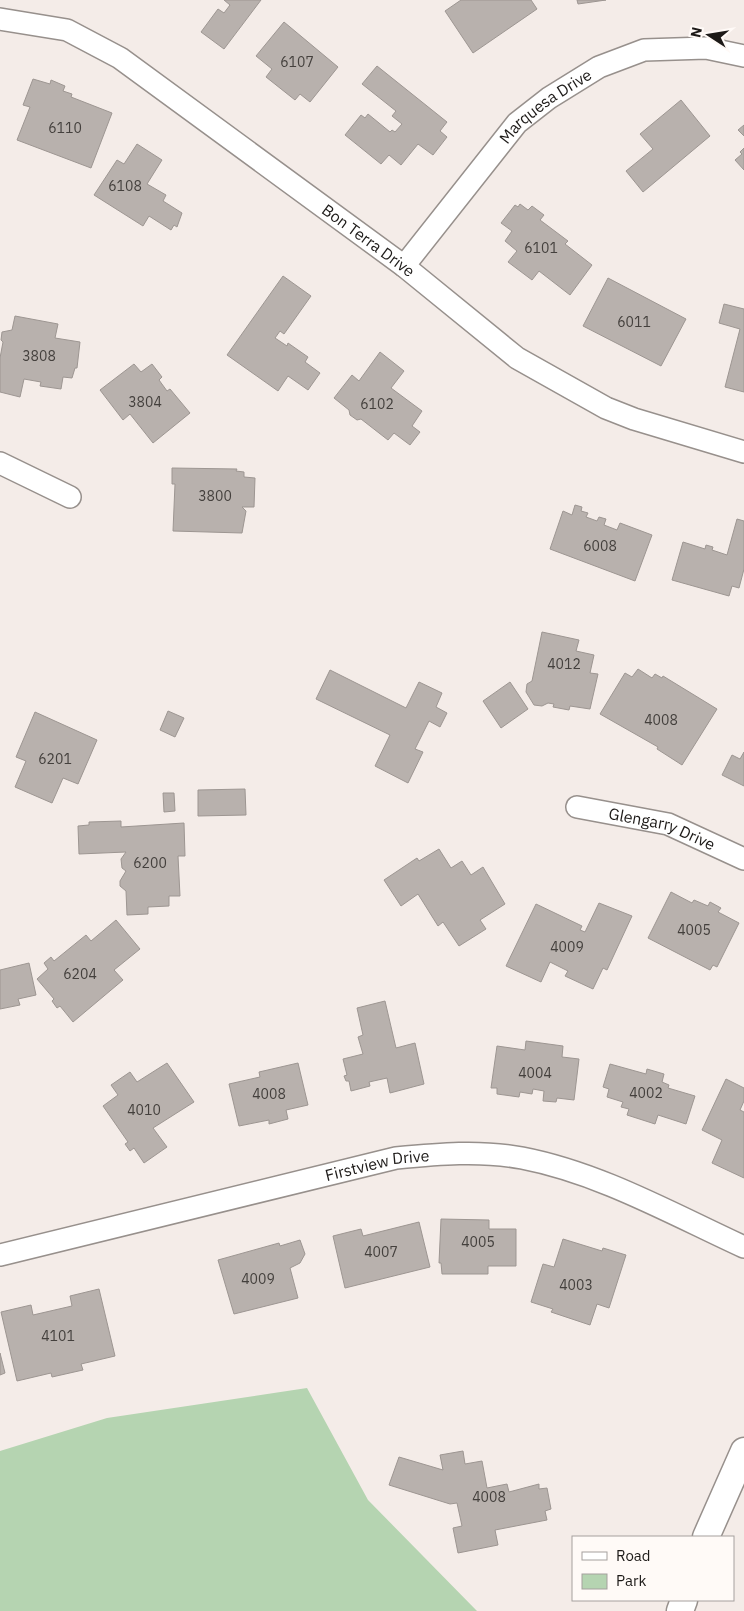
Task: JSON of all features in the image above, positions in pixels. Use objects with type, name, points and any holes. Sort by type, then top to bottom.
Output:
[{"type":"street","name":"Bon Terra Drive","points":[[0,20],[67,30],[120,58],[404,266],[517,358],[606,408],[634,419],[744,452]]},
{"type":"street","name":"Marquesa Drive","points":[[404,266],[517,123],[550,98],[599,67],[644,50],[706,48],[744,56]]},
{"type":"street","points":[[0,463],[70,497]]},
{"type":"street","name":"Glengarry Drive","points":[[577,807],[668,824],[744,859]]},
{"type":"street","name":"Firstview Drive","points":[[0,1254],[396,1158],[453,1152],[521,1157],[585,1174],[744,1247]]},
{"type":"street","points":[[706,1536],[744,1451]]},
{"type":"green space","points":[[307,1388],[368,1500],[477,1611],[0,1611],[0,1451],[107,1418]]},
{"type":"building","points":[[224,0],[261,0],[224,49],[201,32],[218,9],[224,13],[230,5]]},
{"type":"building","points":[[461,0],[531,0],[537,9],[473,53],[445,11]]},
{"type":"building","points":[[577,0],[606,0],[578,4]]},
{"type":"building","points":[[284,22],[338,67],[310,102],[300,94],[295,100],[266,77],[272,69],[256,56]]},
{"type":"building","points":[[377,66],[447,122],[440,131],[447,137],[433,155],[418,144],[401,165],[389,155],[381,164],[345,135],[361,115],[365,118],[368,114],[390,132],[392,130],[395,132],[402,124],[392,116],[396,111],[362,84]]},
{"type":"building","points":[[33,79],[50,84],[51,80],[65,86],[63,91],[72,94],[71,97],[112,113],[91,168],[17,140],[30,107],[23,105]]},
{"type":"building","points":[[681,100],[710,136],[643,192],[626,171],[653,149],[640,134]]},
{"type":"building","points":[[744,125],[744,136],[738,130]]},
{"type":"building","points":[[137,144],[162,160],[147,184],[166,195],[163,201],[182,213],[177,227],[174,225],[171,230],[149,216],[143,226],[94,195],[117,160],[124,164]]},
{"type":"building","points":[[744,148],[744,170],[735,160],[742,154],[740,152]]},
{"type":"building","points":[[520,204],[528,210],[532,206],[544,215],[540,220],[568,241],[565,244],[592,265],[570,295],[539,271],[532,280],[508,262],[517,251],[505,241],[512,231],[501,223],[515,205],[518,207]]},
{"type":"building","points":[[283,276],[311,296],[284,334],[280,331],[275,338],[287,346],[288,343],[308,357],[305,362],[320,373],[308,390],[288,376],[278,391],[227,355]]},
{"type":"building","points":[[608,278],[686,319],[661,366],[583,326]]},
{"type":"building","points":[[724,304],[744,309],[744,392],[725,387],[740,329],[719,323]]},
{"type":"building","points":[[15,316],[58,324],[55,338],[80,342],[77,368],[75,368],[72,378],[63,377],[61,389],[40,386],[41,382],[24,379],[20,397],[0,392],[2,332],[12,330]]},
{"type":"building","points":[[380,352],[404,371],[391,388],[422,411],[412,426],[420,432],[410,445],[394,433],[388,440],[361,419],[357,420],[350,415],[349,410],[334,398],[352,375],[359,381]]},
{"type":"building","points":[[134,364],[141,372],[152,364],[162,377],[159,380],[167,391],[170,389],[190,413],[153,443],[130,414],[123,420],[100,390]]},
{"type":"building","points":[[172,468],[237,469],[236,471],[244,472],[244,477],[255,478],[254,507],[242,507],[246,511],[242,533],[173,531],[175,484],[172,484]]},
{"type":"building","points":[[575,505],[582,507],[581,511],[588,513],[586,517],[597,521],[599,517],[606,519],[604,525],[617,530],[620,523],[652,535],[635,581],[550,549],[563,511],[572,515]]},
{"type":"building","points":[[737,519],[744,521],[744,569],[739,588],[732,586],[729,596],[672,580],[683,542],[705,549],[706,545],[713,547],[712,550],[727,555]]},
{"type":"building","points":[[542,632],[579,640],[576,651],[594,655],[590,673],[598,674],[590,709],[570,706],[569,710],[553,707],[554,704],[548,703],[542,706],[534,705],[526,692],[527,684],[532,681]]},
{"type":"building","points":[[638,669],[652,678],[655,674],[662,678],[663,676],[717,709],[682,765],[657,749],[658,747],[600,714],[625,673],[632,677]]},
{"type":"building","points":[[330,670],[406,708],[419,682],[442,693],[436,707],[447,713],[440,727],[429,721],[415,749],[423,752],[408,783],[375,766],[390,735],[316,699]]},
{"type":"building","points":[[510,682],[528,709],[501,728],[483,701]]},
{"type":"building","points":[[168,711],[184,718],[175,737],[160,730]]},
{"type":"building","points":[[35,712],[97,740],[78,784],[63,778],[52,803],[15,787],[26,761],[16,757]]},
{"type":"building","points":[[744,752],[744,786],[722,775],[732,755],[740,759]]},
{"type":"building","points":[[245,789],[246,815],[198,816],[198,790]]},
{"type":"building","points":[[163,793],[174,793],[175,811],[164,812]]},
{"type":"building","points":[[121,821],[121,827],[184,823],[185,856],[178,856],[180,896],[169,896],[169,906],[148,907],[148,914],[127,915],[126,891],[120,886],[120,881],[126,871],[122,868],[121,859],[126,852],[79,854],[78,826],[89,825],[89,822]]},
{"type":"building","points":[[439,849],[451,868],[462,861],[471,875],[483,867],[505,904],[480,920],[486,929],[459,946],[443,922],[438,926],[418,894],[401,906],[384,880],[417,858],[419,861]]},
{"type":"building","points":[[671,892],[692,903],[694,900],[708,906],[710,902],[721,908],[718,912],[739,923],[717,967],[713,965],[710,970],[648,938]]},
{"type":"building","points":[[599,903],[632,916],[607,970],[603,968],[593,989],[565,976],[568,971],[550,962],[541,982],[506,966],[536,904],[582,926],[580,930],[585,932]]},
{"type":"building","points":[[116,920],[140,949],[114,970],[123,980],[73,1022],[60,1006],[57,1008],[52,1001],[54,999],[37,979],[48,969],[44,963],[51,957],[54,961],[86,935],[91,941]]},
{"type":"building","points":[[29,963],[36,995],[18,999],[20,1005],[0,1009],[0,970]]},
{"type":"building","points":[[385,1001],[396,1048],[415,1043],[424,1084],[390,1093],[387,1078],[369,1082],[370,1086],[351,1091],[349,1081],[346,1081],[344,1076],[347,1075],[343,1059],[363,1054],[358,1037],[363,1035],[357,1008]]},
{"type":"building","points":[[526,1041],[563,1046],[562,1057],[579,1059],[574,1100],[557,1098],[556,1102],[543,1101],[544,1091],[533,1089],[532,1094],[520,1092],[519,1097],[497,1094],[497,1088],[491,1088],[497,1046],[525,1050]]},
{"type":"building","points":[[167,1063],[194,1102],[153,1128],[167,1147],[144,1163],[134,1148],[130,1151],[125,1144],[128,1142],[103,1106],[118,1095],[111,1085],[130,1072],[137,1082]]},
{"type":"building","points":[[298,1063],[308,1105],[286,1110],[288,1119],[269,1124],[269,1120],[239,1126],[229,1084],[260,1077],[259,1072]]},
{"type":"building","points":[[610,1064],[646,1074],[647,1069],[664,1074],[662,1082],[669,1085],[668,1088],[695,1096],[686,1124],[658,1115],[655,1124],[627,1115],[629,1109],[621,1107],[623,1102],[607,1097],[609,1089],[603,1087]]},
{"type":"building","points":[[726,1079],[744,1088],[744,1101],[740,1110],[744,1112],[744,1178],[712,1163],[722,1140],[702,1130]]},
{"type":"building","points":[[441,1219],[489,1220],[489,1229],[516,1229],[516,1266],[488,1266],[488,1274],[442,1274],[441,1263],[439,1263]]},
{"type":"building","points":[[419,1222],[430,1267],[345,1288],[333,1236],[361,1229],[363,1236]]},
{"type":"building","points":[[563,1239],[602,1251],[603,1248],[626,1255],[609,1308],[597,1304],[590,1325],[551,1312],[553,1309],[531,1302],[543,1264],[554,1267]]},
{"type":"building","points":[[300,1240],[305,1254],[300,1263],[290,1268],[298,1298],[234,1314],[218,1260],[279,1243],[280,1246]]},
{"type":"building","points":[[99,1289],[115,1356],[81,1364],[83,1370],[52,1377],[51,1373],[17,1381],[1,1312],[31,1305],[33,1315],[72,1306],[70,1296]]},
{"type":"building","points":[[0,1353],[5,1373],[0,1375]]},
{"type":"building","points":[[463,1451],[465,1464],[482,1461],[487,1488],[507,1484],[509,1492],[539,1484],[539,1489],[547,1488],[551,1509],[545,1511],[547,1520],[495,1530],[498,1545],[458,1553],[453,1528],[462,1526],[457,1503],[450,1504],[389,1485],[399,1457],[443,1470],[440,1455]]}]
